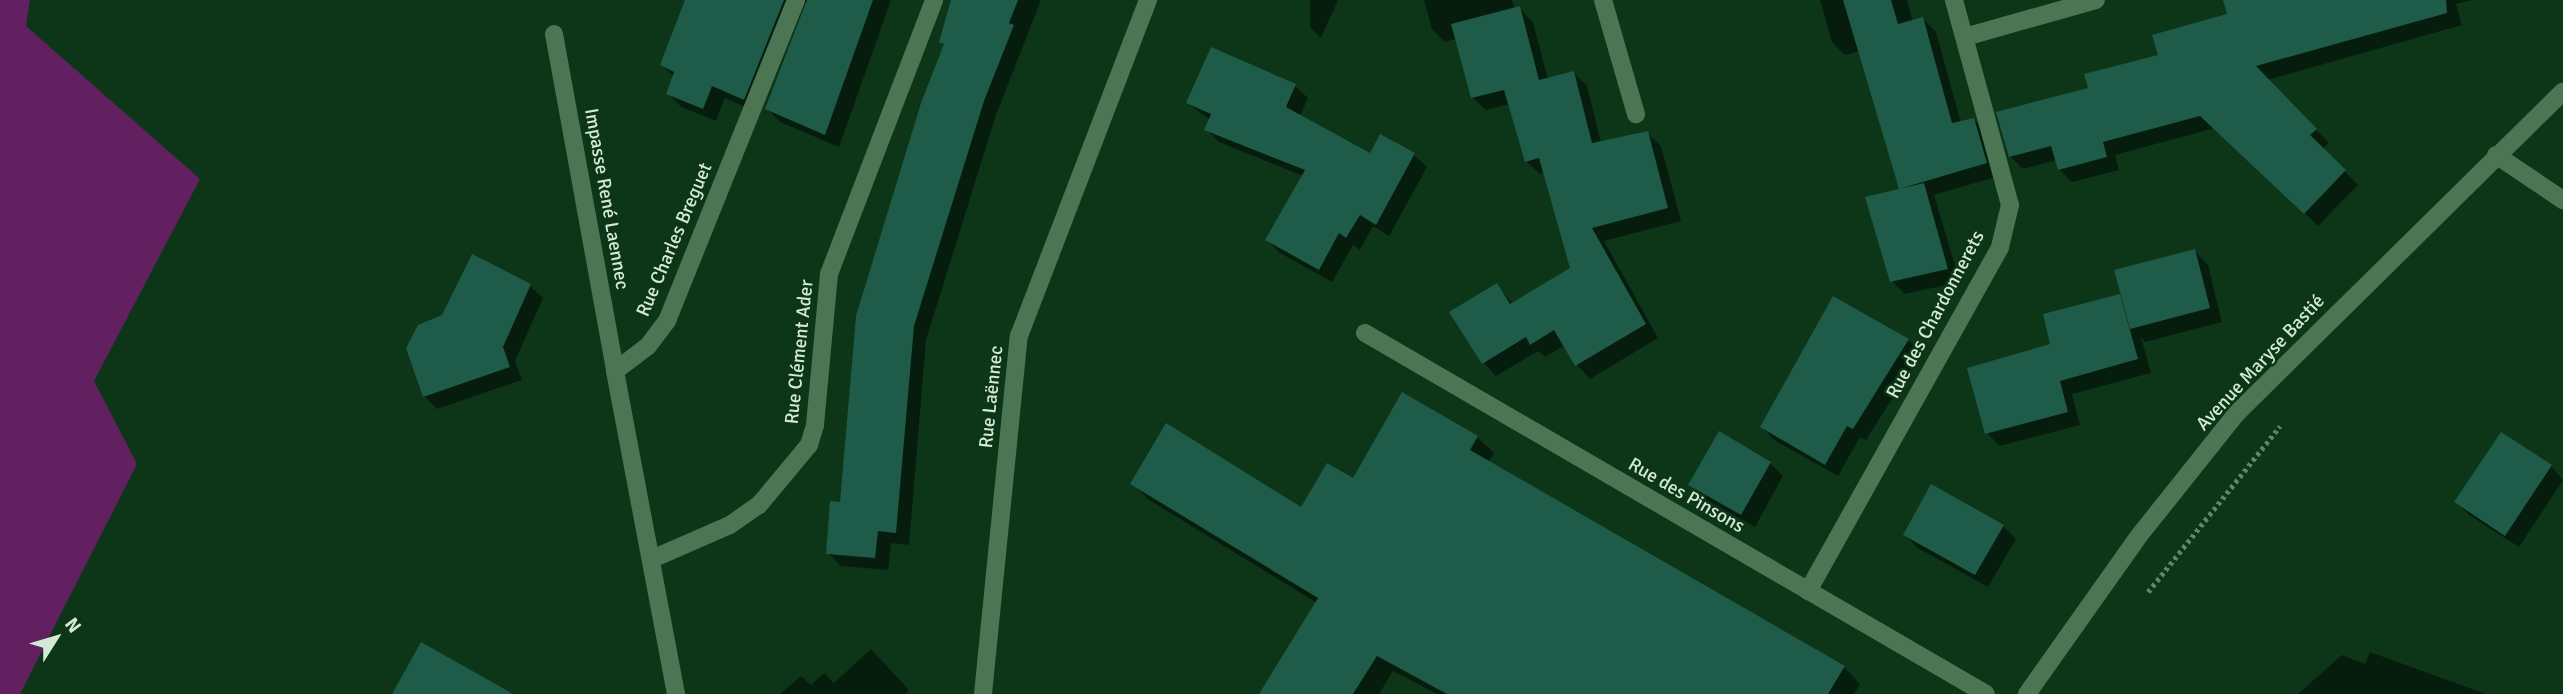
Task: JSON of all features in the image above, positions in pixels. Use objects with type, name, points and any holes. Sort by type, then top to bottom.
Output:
[{"type":"street","name":"Rue Charles Breguet","points":[[615,371],[649,346],[667,321],[796,0]]},
{"type":"street","name":"Rue Clément Ader","points":[[652,559],[730,525],[759,505],[809,445],[815,425],[829,274],[934,0]]},
{"type":"street","name":"Rue Laënnec","points":[[983,694],[1019,336],[1147,0]]},
{"type":"street","points":[[1604,0],[1636,114]]},
{"type":"street","name":"Rue des Chardonnerets","points":[[1808,592],[2000,247],[2010,205],[1954,0]]},
{"type":"street","points":[[1965,37],[2096,0]]},
{"type":"street","name":"Impasse René Laennec","points":[[554,34],[615,371]]},
{"type":"street","name":"Avenue Maryse Bastié","points":[[2027,694],[2138,537],[2238,413],[2563,92]]},
{"type":"street","points":[[2496,156],[2563,200]]},
{"type":"street","name":"Rue des Pinsons","points":[[1365,332],[1986,694]]},
{"type":"street","points":[[615,371],[676,694]]},
{"type":"path","points":[[2147,594],[2285,420]]},
{"type":"shaded area","points":[[0,0],[30,0],[26,26],[200,179],[94,381],[137,464],[20,694],[0,694]]},
{"type":"building","points":[[685,0],[784,0],[744,100],[712,86],[703,109],[666,94],[674,72],[660,65]]},
{"type":"building","points":[[807,0],[873,0],[825,135],[765,109]]},
{"type":"building","points":[[951,0],[1018,0],[1009,23],[1014,25],[984,101],[914,326],[896,533],[878,531],[875,558],[826,554],[830,501],[840,502],[856,316],[921,103],[944,44],[939,42]]},
{"type":"building","points":[[1843,0],[1891,0],[1898,24],[1923,17],[1952,123],[1974,118],[1987,163],[1899,189]]},
{"type":"building","points":[[2223,0],[2446,0],[2447,13],[2256,66],[2317,129],[2310,135],[2346,170],[2304,214],[2200,116],[2103,142],[2107,157],[2058,170],[2051,146],[2009,157],[1996,112],[2088,88],[2084,74],[2158,55],[2152,35],[2227,14]]},
{"type":"building","points":[[1520,6],[1539,80],[1574,71],[1592,143],[1648,131],[1668,208],[1592,228],[1646,324],[1575,366],[1554,330],[1530,345],[1526,337],[1482,364],[1449,312],[1497,283],[1510,304],[1570,268],[1539,158],[1525,162],[1504,90],[1471,98],[1451,24]]},
{"type":"building","points":[[1211,47],[1296,84],[1286,107],[1370,153],[1380,134],[1415,153],[1376,225],[1360,215],[1346,238],[1339,233],[1319,270],[1265,240],[1305,170],[1204,130],[1211,114],[1186,103]]},
{"type":"building","points":[[1924,183],[1948,269],[1890,282],[1865,197]]},
{"type":"building","points":[[2195,249],[2210,308],[2130,329],[2114,270]]},
{"type":"building","points":[[472,254],[531,284],[503,347],[510,367],[423,397],[406,348],[418,325],[442,315]]},
{"type":"building","points":[[2120,294],[2138,359],[2060,381],[2068,412],[1985,434],[1967,368],[2050,344],[2043,314]]},
{"type":"building","points":[[1833,296],[1909,339],[1853,429],[1847,426],[1825,465],[1760,427]]},
{"type":"building","points":[[1402,392],[1478,436],[1470,450],[1845,666],[1828,694],[1447,694],[1377,656],[1353,694],[1259,694],[1318,598],[1130,484],[1166,423],[1301,507],[1327,463],[1353,478]]},
{"type":"building","points":[[1719,431],[1771,462],[1741,515],[1688,485]]},
{"type":"building","points":[[2501,432],[2552,465],[2505,536],[2454,502]]},
{"type":"building","points":[[1931,484],[2004,525],[1975,575],[1903,535]]},
{"type":"building","points":[[421,642],[513,694],[392,694]]}]
